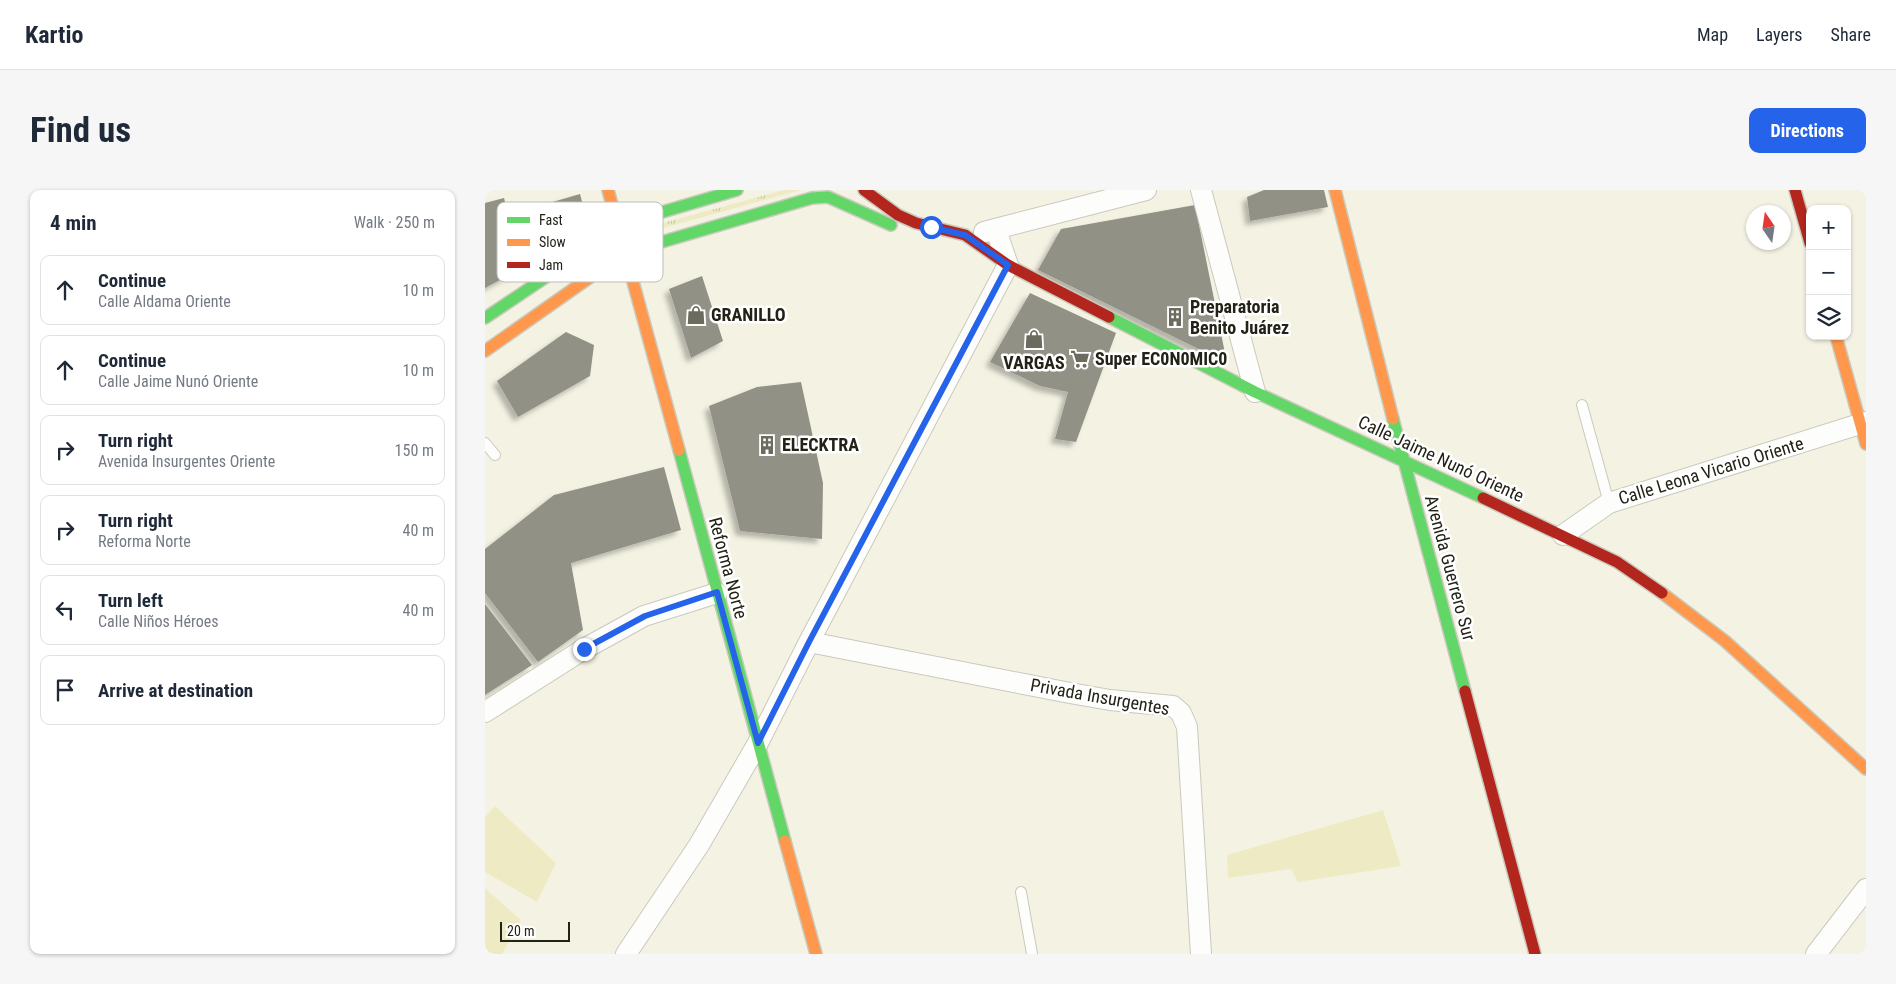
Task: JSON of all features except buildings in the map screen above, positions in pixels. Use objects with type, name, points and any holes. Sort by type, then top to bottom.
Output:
[{"type":"main road","points":[[663,212],[737,190]]},
{"type":"main road","points":[[863,190],[898,215],[916,223],[965,235]]},
{"type":"main road","name":"Avenida Guerrero Sur","points":[[1335,190],[1403,460],[1535,954]]},
{"type":"main road","points":[[1795,190],[1806,229]]},
{"type":"main road","points":[[663,241],[812,198],[828,197],[903,230],[937,237],[965,235]]},
{"type":"main road","name":"Calle Jaime Nunó Oriente","points":[[965,235],[1008,265],[1255,392],[1617,562],[1665,595],[1725,641],[1866,769]]},
{"type":"main road","points":[[485,318],[539,282]]},
{"type":"main road","points":[[485,351],[583,282]]},
{"type":"main road","name":"Reforma Norte","points":[[634,282],[816,954]]},
{"type":"main road","points":[[1837,340],[1863,423],[1866,444]]},
{"type":"street","points":[[965,235],[996,230],[1146,190]]},
{"type":"street","points":[[1201,190],[1255,392]]},
{"type":"street","points":[[626,954],[699,845],[758,743],[809,642],[1008,265],[996,230]]},
{"type":"street","name":"Calle Leona Vicario Oriente","points":[[1563,535],[1609,503],[1863,423]]},
{"type":"street","points":[[485,712],[584,649],[645,616],[717,592]]},
{"type":"street","name":"Privada Insurgentes","points":[[809,642],[1070,693],[1110,700],[1173,706],[1181,713],[1187,727],[1201,954]]},
{"type":"street","points":[[1816,954],[1866,889]]},
{"type":"lane","points":[[1582,405],[1609,503]]},
{"type":"lane","points":[[485,443],[495,455]]},
{"type":"lane","points":[[1021,892],[1032,954]]},
{"type":"green space","points":[[784,190],[801,190],[663,228],[663,223]]},
{"type":"green space","points":[[495,806],[556,863],[537,902],[485,872],[485,817]]},
{"type":"green space","points":[[1383,810],[1401,866],[1298,882],[1291,869],[1228,878],[1227,855]]},
{"type":"green space","points":[[485,888],[521,920],[502,954],[491,954],[485,948]]},
{"type":"traffic: fast","points":[[663,212],[737,190]]},
{"type":"traffic: fast","points":[[663,242],[812,198],[828,197],[891,225]]},
{"type":"traffic: fast","points":[[485,318],[539,282]]},
{"type":"traffic: fast","points":[[1109,317],[1255,392],[1483,498]]},
{"type":"traffic: fast","points":[[1393,419],[1465,691]]},
{"type":"traffic: fast","points":[[679,450],[785,841]]},
{"type":"traffic: slow","points":[[608,190],[611,202]]},
{"type":"traffic: slow","points":[[1335,190],[1393,419]]},
{"type":"traffic: slow","points":[[485,351],[583,282]]},
{"type":"traffic: slow","points":[[633,282],[679,450]]},
{"type":"traffic: slow","points":[[1837,340],[1866,444]]},
{"type":"traffic: slow","points":[[1662,593],[1725,641],[1866,769]]},
{"type":"traffic: slow","points":[[785,841],[816,954]]},
{"type":"traffic: jam","points":[[864,190],[898,215],[916,223],[965,235],[1008,265],[1109,317]]},
{"type":"traffic: jam","points":[[1795,190],[1806,229]]},
{"type":"traffic: jam","points":[[1483,498],[1617,562],[1662,593]]},
{"type":"traffic: jam","points":[[1465,691],[1535,954]]},
{"type":"place","name":"GRANILLO","points":[[696,315]]},
{"type":"place","name":"Preparatoria Benito Juárez","points":[[1175,317]]},
{"type":"place","name":"VARGAS","points":[[1034,339]]},
{"type":"place","name":"Super EC0N0MIC0","points":[[1080,359]]},
{"type":"place","name":"ELECKTRA","points":[[767,445]]},
{"type":"route","points":[[584,649],[645,616],[717,592],[758,743],[809,642],[1008,265],[965,235],[931,227]]}]
